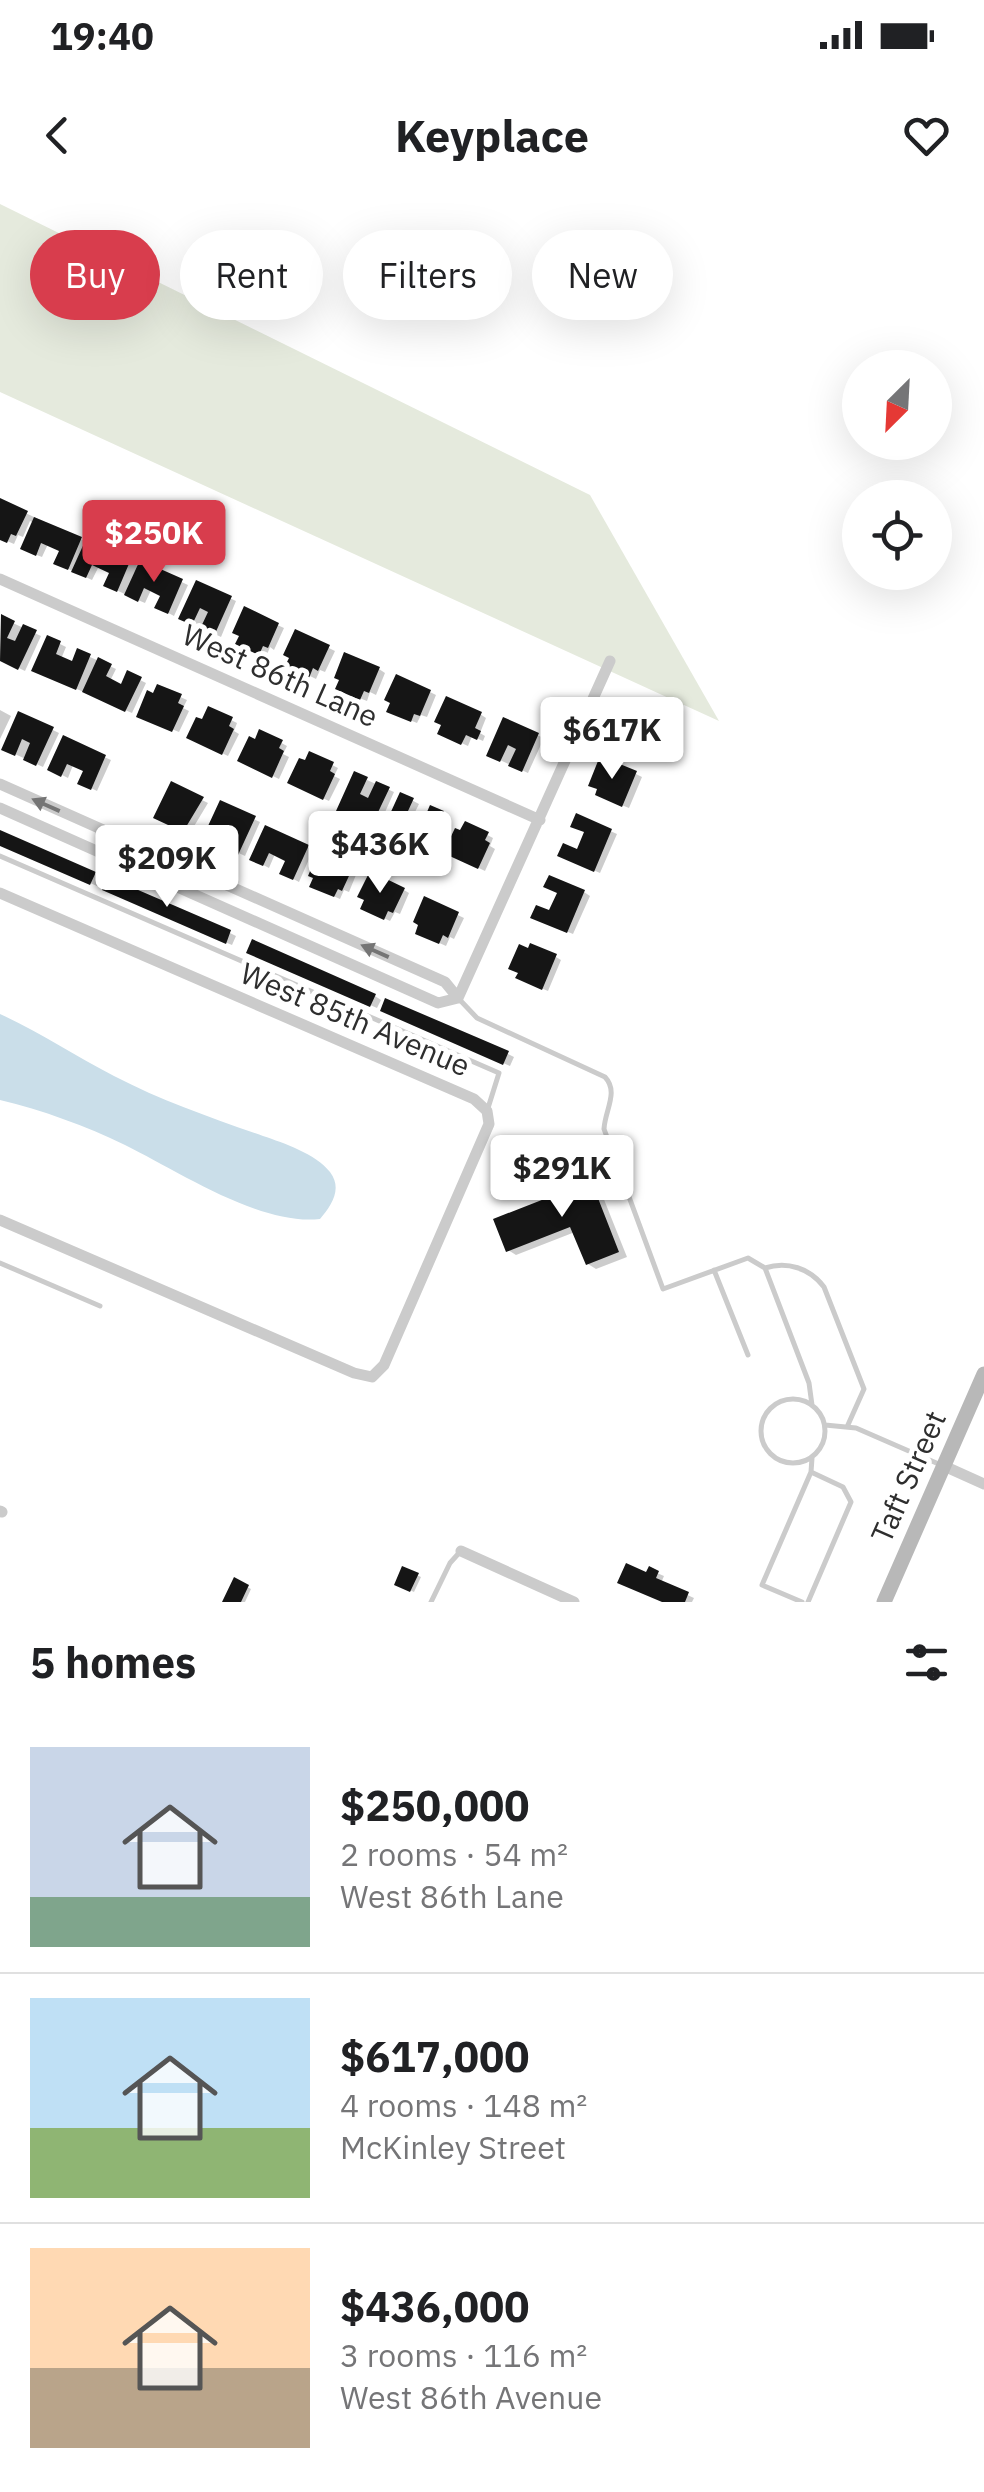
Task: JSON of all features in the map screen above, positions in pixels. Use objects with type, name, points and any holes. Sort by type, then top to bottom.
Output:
[{"type":"main road","name":"Taft Street","points":[[884,1602],[984,1374]]},
{"type":"street","name":"West 86th Lane","points":[[0,578],[540,820]]},
{"type":"street","points":[[458,998],[610,661]]},
{"type":"street","points":[[0,784],[445,982],[458,998]]},
{"type":"street","points":[[0,808],[438,1003],[458,998]]},
{"type":"street","name":"West 85th Avenue","points":[[0,894],[474,1099],[487,1111],[489,1124],[384,1366],[372,1377],[354,1373],[0,1220]]},
{"type":"street","points":[[944,1466],[984,1484]]},
{"type":"street","points":[[461,1551],[574,1602]]},
{"type":"lane","points":[[0,856],[499,1073],[487,1111]]},
{"type":"lane","points":[[458,998],[478,1018],[605,1077],[612,1084],[604,1129],[663,1289],[748,1258],[766,1268],[808,1383],[812,1405],[825,1425],[823,1444],[812,1458],[802,1462],[781,1461],[765,1446],[762,1426],[772,1407],[792,1400],[812,1405]]},
{"type":"lane","points":[[766,1268],[782,1262],[816,1276],[824,1287],[864,1389],[847,1428]]},
{"type":"lane","points":[[0,1263],[100,1306]]},
{"type":"lane","points":[[714,1270],[748,1355]]},
{"type":"lane","points":[[825,1425],[856,1428],[944,1466]]},
{"type":"lane","points":[[811,1472],[843,1486],[852,1502],[804,1602],[762,1585],[811,1472],[812,1458]]},
{"type":"lane","points":[[431,1602],[450,1563],[461,1551]]},
{"type":"shaded area","points":[[0,204],[53,230],[30,230],[30,320],[160,320],[160,283],[180,293],[180,320],[235,320],[590,495],[719,721],[0,392]]},
{"type":"water","points":[[0,1014],[150,1093],[308,1155],[334,1178],[331,1203],[320,1219],[297,1219],[246,1206],[95,1131],[0,1100]]},
{"type":"building","points":[[0,498],[28,511],[16,536],[11,534],[7,543],[0,540]]},
{"type":"building","points":[[34,517],[82,537],[68,570],[53,564],[59,551],[41,543],[36,556],[20,549]]},
{"type":"building","points":[[86,539],[131,559],[117,592],[103,586],[109,573],[92,565],[86,578],[71,572]]},
{"type":"building","points":[[140,560],[183,579],[168,614],[154,608],[160,596],[144,588],[138,602],[124,595]]},
{"type":"building","points":[[196,580],[232,596],[214,636],[200,629],[208,612],[200,608],[192,625],[178,619]]},
{"type":"building","points":[[244,606],[279,623],[268,648],[263,646],[259,655],[235,644],[239,636],[232,633]]},
{"type":"building","points":[[1,614],[15,621],[7,638],[15,641],[23,624],[37,630],[18,670],[0,661]]},
{"type":"building","points":[[295,629],[330,645],[318,671],[313,668],[309,678],[285,666],[289,658],[283,655]]},
{"type":"building","points":[[47,635],[61,641],[56,654],[72,661],[77,648],[91,654],[76,690],[31,671]]},
{"type":"building","points":[[344,652],[380,667],[369,693],[364,691],[360,700],[335,689],[339,680],[334,678]]},
{"type":"building","points":[[98,657],[112,664],[106,676],[121,684],[127,670],[142,677],[125,712],[82,692]]},
{"type":"building","points":[[396,674],[431,690],[420,716],[414,714],[411,722],[386,712],[390,703],[384,700]]},
{"type":"building","points":[[157,684],[182,694],[178,703],[184,706],[172,732],[136,717],[147,690],[153,693]]},
{"type":"building","points":[[446,696],[482,712],[475,728],[481,731],[477,740],[466,735],[461,745],[437,734],[441,725],[434,722]]},
{"type":"building","points":[[208,706],[233,717],[229,726],[234,729],[222,755],[186,738],[196,717],[202,719]]},
{"type":"building","points":[[18,711],[54,727],[36,766],[23,760],[30,743],[22,739],[15,756],[1,750]]},
{"type":"building","points":[[503,717],[539,733],[522,772],[508,766],[516,749],[508,745],[500,762],[486,756]]},
{"type":"building","points":[[259,729],[283,740],[279,748],[284,751],[272,778],[237,761],[249,736],[255,739]]},
{"type":"building","points":[[63,735],[106,755],[91,790],[77,784],[83,771],[67,764],[61,777],[47,770]]},
{"type":"building","points":[[309,751],[334,762],[330,771],[335,774],[323,800],[287,783],[299,758],[305,760]]},
{"type":"building","points":[[610,760],[637,771],[622,807],[595,795],[597,789],[588,786],[598,761],[608,765]]},
{"type":"building","points":[[354,771],[368,777],[360,794],[368,798],[376,781],[390,787],[371,827],[336,811]]},
{"type":"building","points":[[171,781],[204,797],[183,832],[153,818]]},
{"type":"building","points":[[400,792],[414,798],[408,811],[424,819],[430,805],[444,811],[428,847],[384,827]]},
{"type":"building","points":[[220,800],[256,816],[238,855],[225,849],[232,832],[224,829],[216,846],[202,839]]},
{"type":"building","points":[[576,813],[612,829],[594,872],[557,856],[563,843],[577,849],[584,832],[570,827]]},
{"type":"building","points":[[465,821],[489,832],[485,840],[490,843],[478,869],[443,853],[455,828],[460,830]]},
{"type":"building","points":[[265,825],[309,845],[293,880],[279,874],[285,861],[269,853],[263,866],[249,860]]},
{"type":"building","points":[[0,830],[96,872],[90,885],[0,846]]},
{"type":"building","points":[[319,850],[354,865],[342,891],[338,889],[334,897],[309,887],[313,878],[308,876]]},
{"type":"building","points":[[370,871],[405,888],[393,913],[388,911],[384,920],[360,909],[364,900],[357,897]]},
{"type":"building","points":[[549,875],[585,890],[567,933],[530,918],[536,905],[549,910],[557,893],[543,887]]},
{"type":"building","points":[[108,877],[231,930],[226,944],[102,890]]},
{"type":"building","points":[[424,896],[459,912],[448,938],[443,935],[439,944],[415,934],[418,925],[413,922]]},
{"type":"building","points":[[252,939],[376,994],[370,1007],[246,953]]},
{"type":"building","points":[[530,943],[557,954],[542,990],[515,978],[518,973],[508,969],[519,944],[528,948]]},
{"type":"building","points":[[385,998],[509,1051],[503,1065],[380,1011]]},
{"type":"building","points":[[587,1170],[619,1252],[586,1265],[570,1227],[506,1252],[493,1219],[557,1194],[553,1183]]},
{"type":"building","points":[[626,1563],[646,1572],[649,1566],[659,1571],[656,1578],[689,1592],[685,1602],[662,1602],[617,1583]]},
{"type":"building","points":[[402,1566],[419,1573],[410,1592],[394,1585]]},
{"type":"building","points":[[234,1577],[249,1585],[241,1602],[222,1602]]}]
